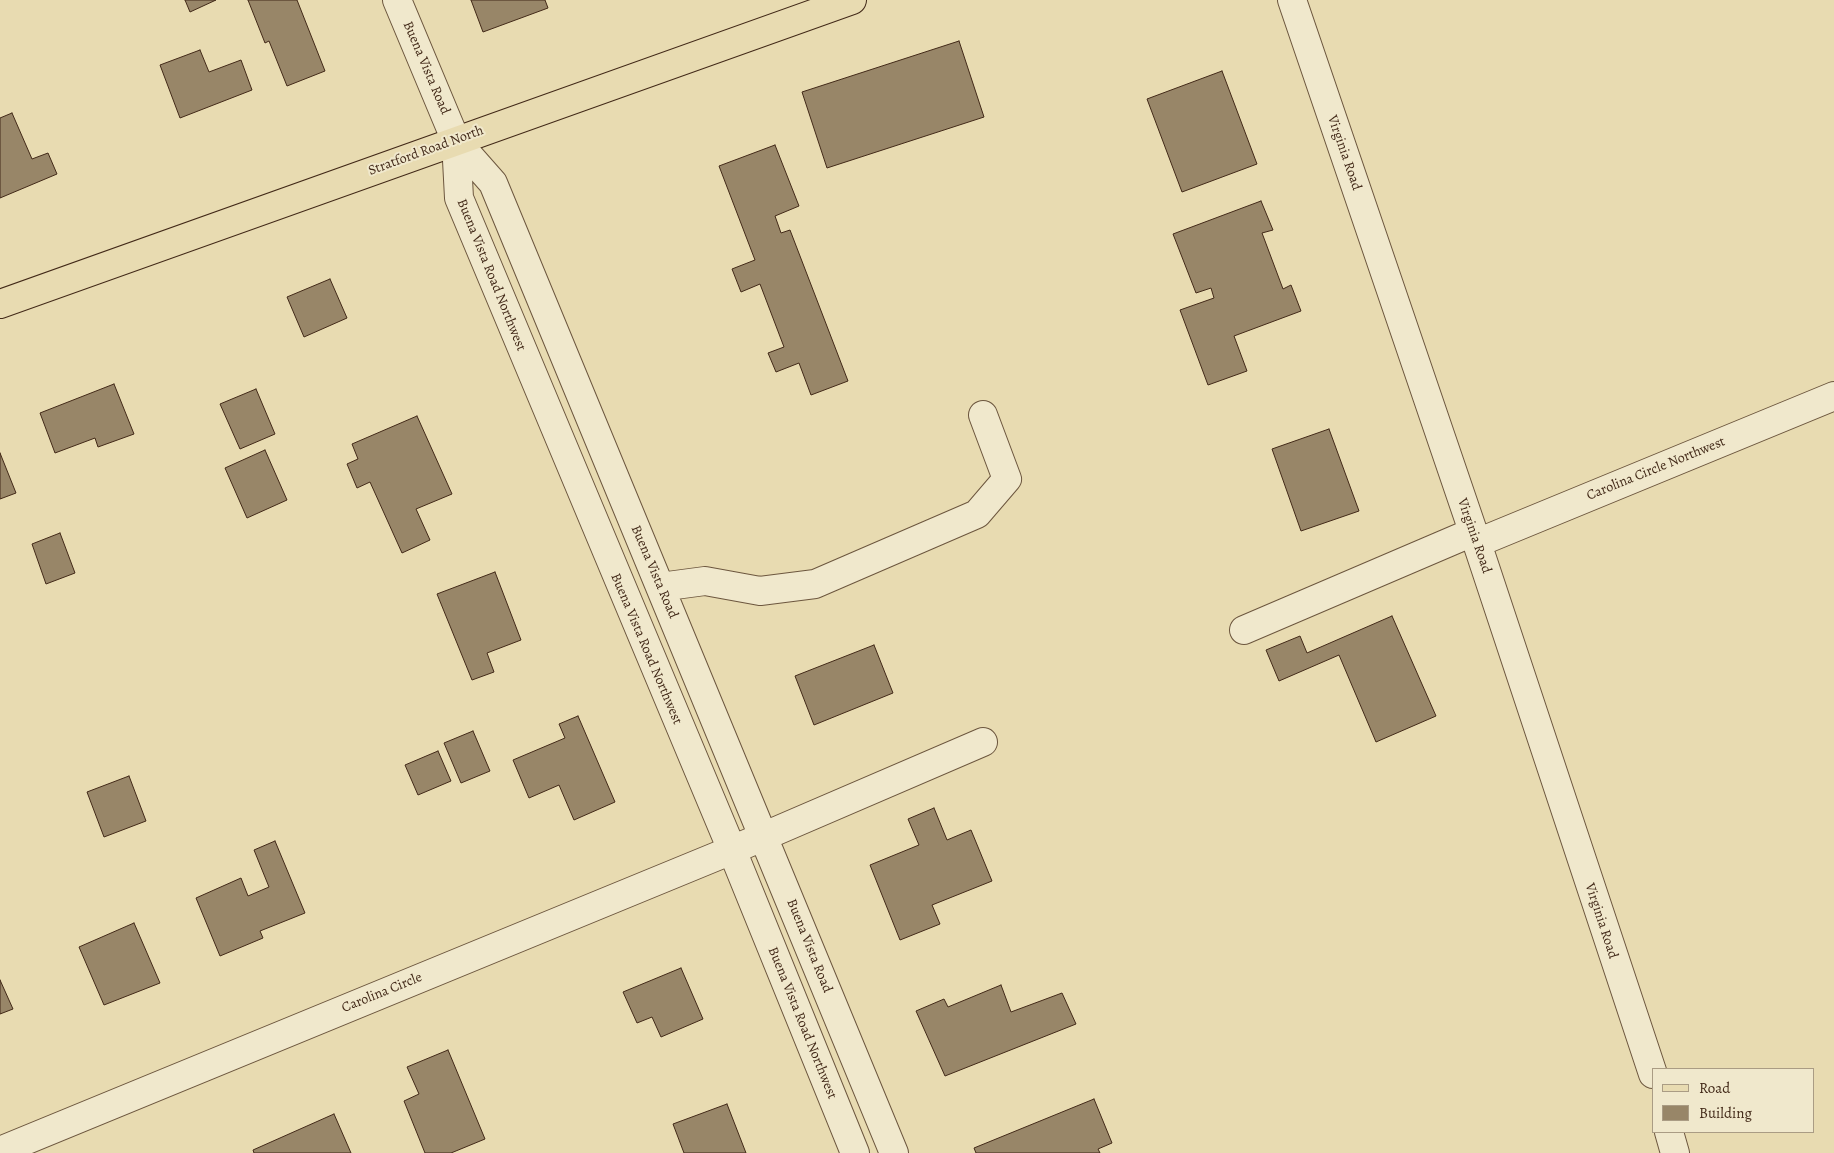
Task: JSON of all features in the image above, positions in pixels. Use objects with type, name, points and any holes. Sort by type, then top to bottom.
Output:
[{"type":"main road","name":"Stratford Road North","points":[[0,304],[852,0]]},
{"type":"street","name":"Buena Vista Road","points":[[397,0],[456,141],[493,183],[894,1153]]},
{"type":"street","name":"Virginia Road","points":[[1292,0],[1475,538],[1652,1071]]},
{"type":"street","name":"Buena Vista Road Northwest","points":[[456,141],[459,198],[732,850],[855,1153]]},
{"type":"street","name":"Carolina Circle Northwest","points":[[1244,630],[1834,396]]},
{"type":"street","points":[[660,588],[705,581],[760,591],[815,584],[977,514],[1007,479],[983,415]]},
{"type":"street","name":"Carolina Circle","points":[[0,1151],[732,850],[983,742]]},
{"type":"street","points":[[1669,1133],[1675,1153]]},
{"type":"building","points":[[185,0],[216,0],[190,12]]},
{"type":"building","points":[[248,0],[297,0],[325,71],[287,86],[269,41],[265,43]]},
{"type":"building","points":[[471,0],[545,0],[548,8],[483,32]]},
{"type":"building","points":[[959,41],[984,117],[827,168],[802,92]]},
{"type":"building","points":[[200,50],[209,72],[241,60],[252,90],[180,118],[160,65]]},
{"type":"building","points":[[1222,71],[1257,164],[1182,192],[1147,99]]},
{"type":"building","points":[[12,113],[32,159],[48,153],[57,174],[0,198],[0,118]]},
{"type":"building","points":[[775,145],[799,206],[775,216],[781,233],[790,230],[848,381],[811,395],[799,363],[776,372],[768,353],[784,347],[760,284],[741,292],[732,269],[755,260],[719,166]]},
{"type":"building","points":[[1261,201],[1273,230],[1262,233],[1283,289],[1291,285],[1301,311],[1234,336],[1247,371],[1208,385],[1180,310],[1214,298],[1211,288],[1196,293],[1173,234]]},
{"type":"building","points":[[330,279],[347,318],[304,337],[287,297]]},
{"type":"building","points":[[114,384],[134,434],[98,447],[95,438],[55,453],[40,413]]},
{"type":"building","points":[[256,389],[275,434],[240,449],[220,404]]},
{"type":"building","points":[[417,416],[452,494],[416,509],[430,540],[402,553],[370,482],[357,488],[347,464],[358,459],[352,444]]},
{"type":"building","points":[[1329,429],[1359,511],[1301,531],[1272,449]]},
{"type":"building","points":[[265,450],[287,500],[247,518],[225,468]]},
{"type":"building","points":[[0,453],[16,493],[0,499]]},
{"type":"building","points":[[60,533],[75,573],[46,584],[32,544]]},
{"type":"building","points":[[495,572],[521,640],[487,653],[494,672],[472,680],[437,594]]},
{"type":"building","points":[[1392,616],[1436,716],[1376,742],[1339,655],[1279,681],[1266,650],[1300,636],[1307,653]]},
{"type":"building","points":[[874,645],[893,693],[814,725],[795,676]]},
{"type":"building","points":[[578,716],[615,802],[574,820],[559,785],[529,798],[513,760],[565,738],[559,724]]},
{"type":"building","points":[[473,731],[490,771],[461,783],[444,743]]},
{"type":"building","points":[[438,751],[451,781],[418,795],[405,765]]},
{"type":"building","points":[[129,776],[146,821],[104,837],[87,792]]},
{"type":"building","points":[[934,808],[947,840],[971,830],[992,881],[932,905],[940,924],[900,940],[870,865],[919,845],[908,819]]},
{"type":"building","points":[[275,841],[305,913],[260,931],[263,938],[220,956],[196,898],[241,878],[248,896],[269,887],[254,850]]},
{"type":"building","points":[[134,923],[160,983],[104,1005],[79,947]]},
{"type":"building","points":[[681,968],[703,1019],[661,1037],[652,1017],[637,1023],[623,992]]},
{"type":"building","points":[[0,980],[13,1009],[0,1014]]},
{"type":"building","points":[[1001,985],[1011,1012],[1062,993],[1076,1024],[945,1076],[916,1011],[944,999],[948,1007]]},
{"type":"building","points":[[448,1050],[485,1139],[451,1153],[425,1153],[404,1101],[419,1094],[407,1067]]},
{"type":"building","points":[[1094,1099],[1112,1143],[1098,1149],[1100,1153],[976,1153],[974,1148]]},
{"type":"building","points":[[727,1104],[746,1153],[684,1153],[673,1124]]},
{"type":"building","points":[[334,1114],[351,1153],[254,1153],[253,1150]]}]
